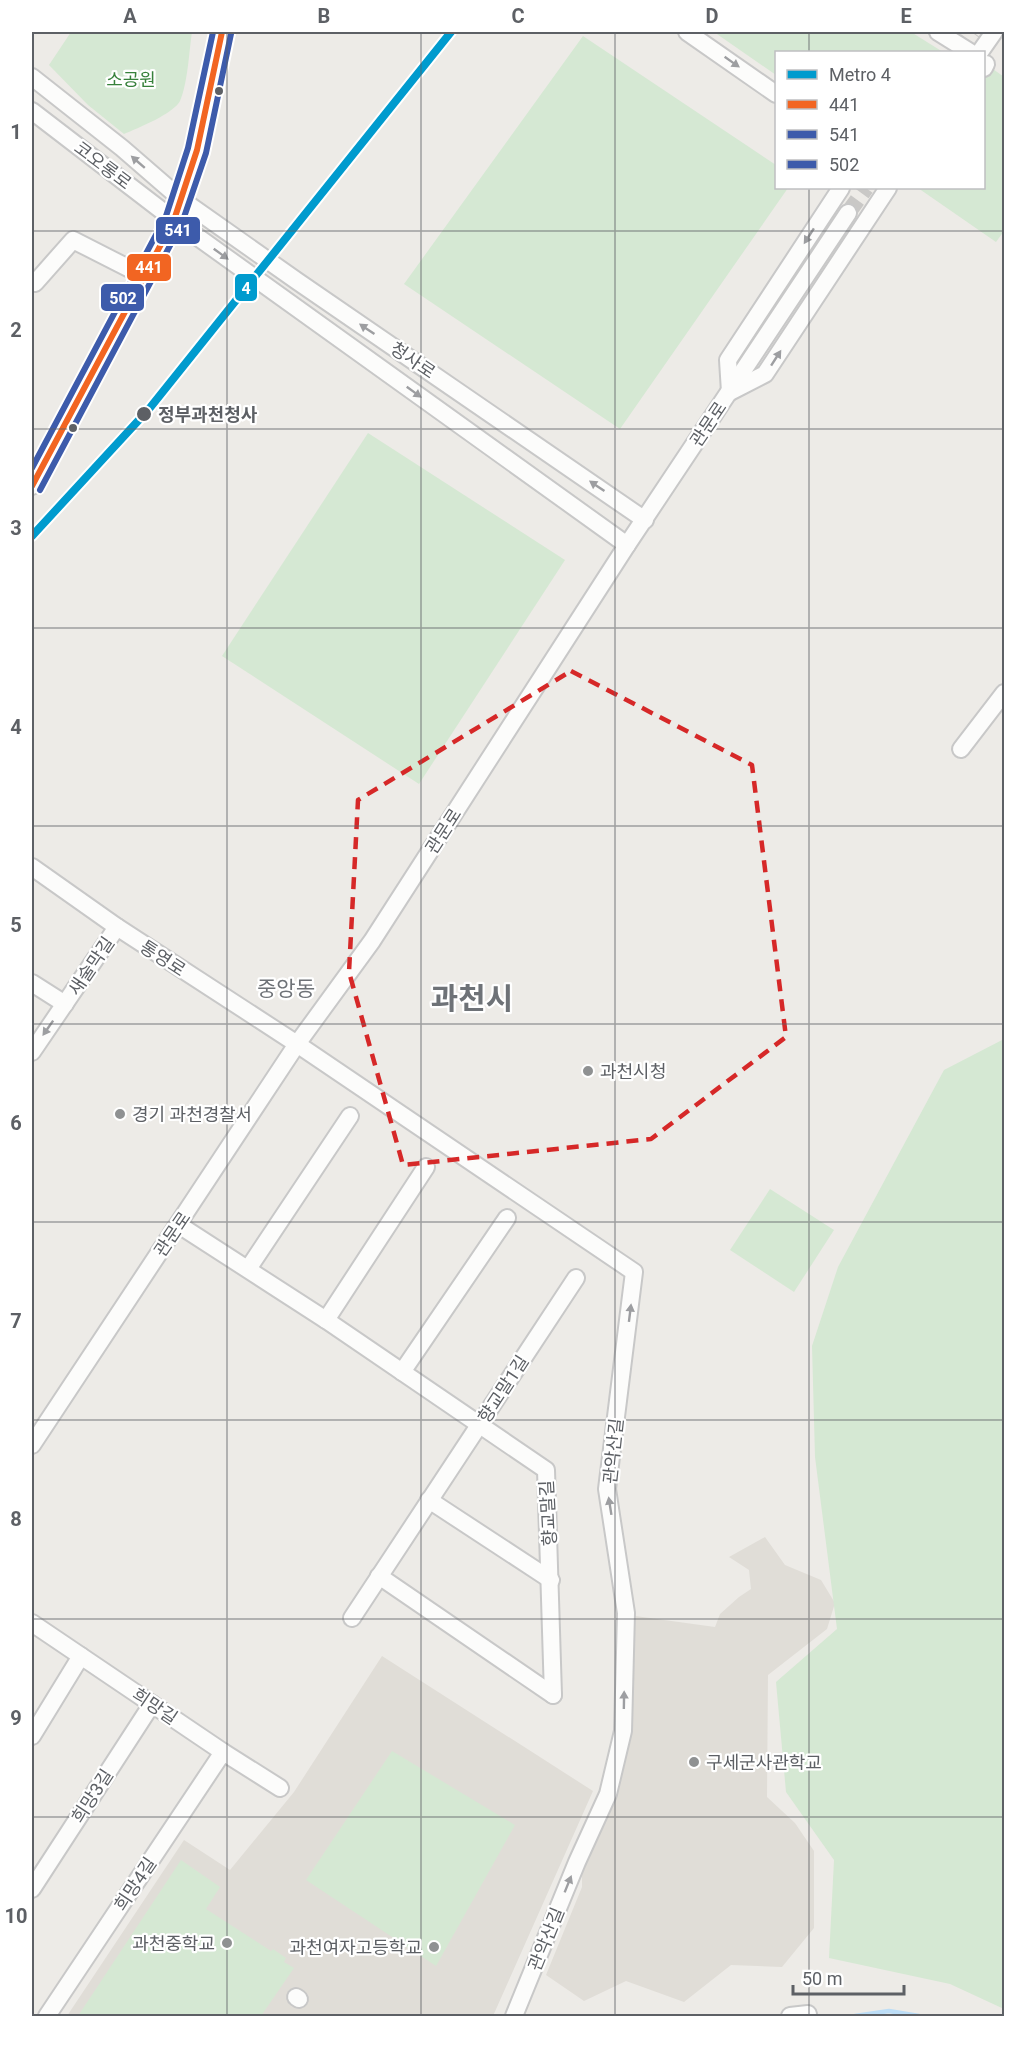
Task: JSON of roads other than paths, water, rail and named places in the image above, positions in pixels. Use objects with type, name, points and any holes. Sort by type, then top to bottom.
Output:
[{"type":"street","points":[[34,475],[174,220],[182,200],[209,99],[222,32]]},
{"type":"street","points":[[687,32],[775,93]]},
{"type":"street","points":[[985,56],[994,32]]},
{"type":"street","points":[[944,33],[969,51]]},
{"type":"street","name":"청사로","points":[[32,77],[122,148],[182,200],[645,520]]},
{"type":"street","name":"코오롱로","points":[[32,111],[174,220]]},
{"type":"street","points":[[840,189],[728,360],[730,392],[765,375],[887,189]]},
{"type":"street","name":"관문로","points":[[32,1445],[297,1044],[372,941],[627,545],[848,213]]},
{"type":"street","name":"청사로","points":[[174,220],[627,545]]},
{"type":"street","points":[[32,281],[35,283],[73,240],[144,276]]},
{"type":"street","points":[[961,749],[1005,693]]},
{"type":"street","name":"통영로","points":[[32,867],[117,927],[297,1044]]},
{"type":"street","name":"새술막길","points":[[32,1052],[117,927]]},
{"type":"street","name":"새술막길","points":[[32,983],[65,1004]]},
{"type":"street","name":"관악산길","points":[[297,1044],[634,1272],[607,1489],[626,1613],[623,1731],[608,1794],[577,1862],[514,2016]]},
{"type":"street","points":[[248,1269],[350,1116]]},
{"type":"street","points":[[326,1320],[426,1167]]},
{"type":"street","points":[[402,1372],[507,1218]]},
{"type":"street","name":"향교말길","points":[[179,1225],[326,1320],[546,1470],[553,1695],[379,1576]]},
{"type":"street","name":"향교말1길","points":[[352,1618],[576,1278]]},
{"type":"street","points":[[429,1500],[551,1580]]},
{"type":"street","name":"희망길","points":[[32,1623],[280,1788]]},
{"type":"street","points":[[32,1736],[81,1656]]},
{"type":"street","name":"희망3길","points":[[32,1888],[152,1704]]},
{"type":"street","name":"희망4길","points":[[47,2016],[223,1752]]},
{"type":"street","points":[[790,2016],[808,2014]]},
{"type":"waterway","points":[[855,2016],[889,2011],[919,2016]]},
{"type":"tunnel","points":[[959,51],[973,32]]},
{"type":"tunnel","points":[[848,213],[865,189]]},
{"type":"metro line","name":"4","points":[[32,536],[149,409],[451,32]]},
{"type":"place","name":"정부과천청사","points":[[144,414]]},
{"type":"place","name":"과천시청","points":[[588,1071]]},
{"type":"place","name":"경기 과천경찰서","points":[[120,1114]]},
{"type":"place","name":"구세군사관학교","points":[[694,1762]]},
{"type":"place","name":"과천중학교","points":[[227,1943]]},
{"type":"place","name":"과천여자고등학교","points":[[434,1947]]},
{"type":"district","name":"중앙동","points":[[286,989]]},
{"type":"district","name":"과천시","points":[[472,998]]},
{"type":"park label","name":"소공원","points":[[131,79]]}]
